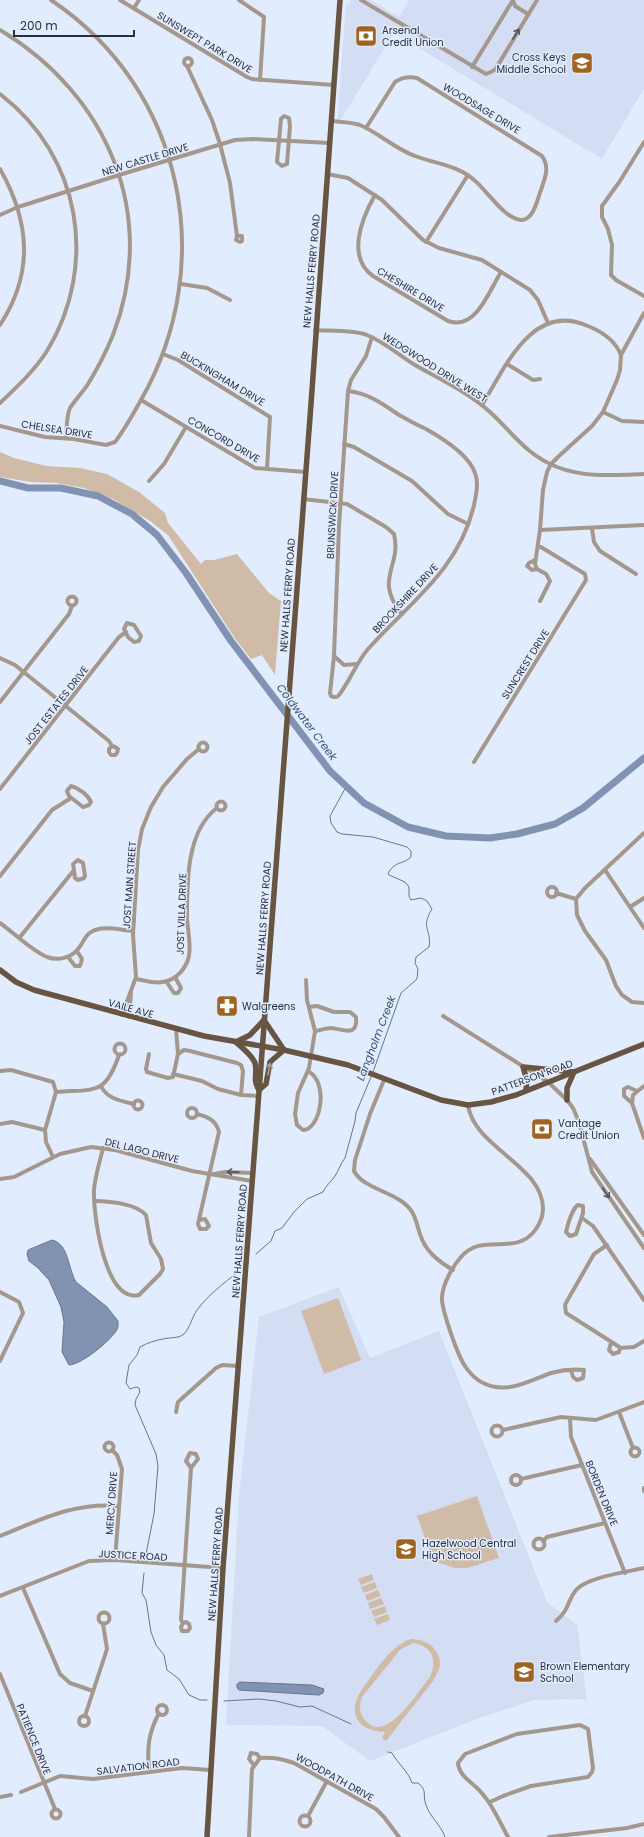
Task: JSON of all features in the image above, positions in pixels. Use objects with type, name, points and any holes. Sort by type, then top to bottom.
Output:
[{"type":"main road","name":"NEW HALLS FERRY ROAD","points":[[207,1837],[238,1366],[340,0]]},
{"type":"main road","name":"VAILE AVE","points":[[0,970],[16,982],[34,990],[176,1029],[235,1042],[262,1046]]},
{"type":"main road","points":[[264,1020],[284,1050],[270,1062],[266,1084],[259,1093],[254,1080],[255,1068],[253,1061],[235,1042],[250,1035],[264,1020]]},
{"type":"main road","name":"PATTERSON ROAD","points":[[262,1046],[348,1065],[442,1100],[468,1105],[504,1099],[644,1044]]},
{"type":"main road","points":[[526,1090],[527,1080],[523,1067],[574,1072],[567,1088],[567,1100]]},
{"type":"street","points":[[51,0],[89,30],[125,71],[140,93],[154,119],[169,159],[177,188],[182,226],[181,284],[174,320],[163,354],[141,400]]},
{"type":"street","name":"SUNSWEPT PARK DRIVE","points":[[120,0],[252,79],[334,85]]},
{"type":"street","points":[[134,8],[139,0]]},
{"type":"street","points":[[239,0],[264,17],[260,80]]},
{"type":"street","points":[[361,0],[486,74],[494,70],[536,1]]},
{"type":"street","points":[[472,67],[513,0]]},
{"type":"street","points":[[513,0],[515,6],[528,14]]},
{"type":"street","points":[[0,30],[36,54],[72,88],[99,128],[110,152],[127,209],[130,234],[130,257],[124,298],[117,324],[103,358],[89,383],[70,409],[66,438]]},
{"type":"street","points":[[187,66],[212,120],[220,144],[230,183],[237,236]]},
{"type":"street","name":"WOODSAGE DRIVE","points":[[366,128],[395,82],[400,78],[417,78],[542,156],[546,165],[544,181],[533,211],[528,218],[523,220],[514,218],[506,212],[475,180],[468,175]]},
{"type":"street","points":[[0,94],[25,116],[41,136],[58,164],[69,191],[73,210],[77,246],[74,283],[68,307],[59,328],[46,353],[24,380],[0,402]]},
{"type":"street","points":[[284,116],[290,120],[287,164],[282,166],[277,162],[278,140],[281,119],[284,116]]},
{"type":"street","points":[[332,121],[354,123],[366,128],[408,153],[455,168],[468,175],[426,242]]},
{"type":"street","name":"NEW CASTLE DRIVE","points":[[0,215],[18,207],[220,144],[248,139],[330,144]]},
{"type":"street","points":[[644,142],[620,181],[602,206],[602,217],[608,229],[612,245],[611,275],[616,280],[644,296]]},
{"type":"street","points":[[0,169],[13,193],[18,207],[24,242],[23,267],[16,294],[0,326]]},
{"type":"street","points":[[327,174],[348,178],[375,195],[389,205],[418,237],[426,242],[439,248],[482,260],[535,294],[548,323]]},
{"type":"street","name":"CHESHIRE DRIVE","points":[[375,195],[362,220],[359,253],[359,259],[364,267],[373,276],[448,321],[461,323],[474,317],[501,272]]},
{"type":"street","points":[[181,284],[207,288],[230,300]]},
{"type":"street","points":[[537,569],[535,560],[540,530],[543,490],[551,464],[585,434],[603,412],[617,380],[620,370],[621,355],[644,313]]},
{"type":"street","points":[[482,405],[518,348],[529,335],[548,323],[568,321],[592,327],[614,341],[621,355]]},
{"type":"street","name":"WEDGWOOD DRIVE WEST","points":[[315,330],[365,334],[372,337],[414,364],[462,391],[482,405],[525,448],[551,464],[570,471],[586,474],[644,474]]},
{"type":"street","name":"BRUNSWICK DRIVE","points":[[334,698],[330,693],[334,656],[339,526],[348,391],[351,380],[366,356],[372,337]]},
{"type":"street","name":"BUCKINGHAM DRIVE","points":[[163,354],[178,360],[270,417],[267,469]]},
{"type":"street","points":[[508,364],[533,380],[540,379]]},
{"type":"street","name":"BROOKSHIRE DRIVE","points":[[334,698],[339,694],[357,664],[369,648],[445,568],[457,550],[468,524],[476,492],[477,481],[475,472],[466,460],[445,440],[376,400],[348,391]]},
{"type":"street","name":"CHELSEA DRIVE","points":[[0,426],[38,436],[66,438],[106,445],[112,444],[117,439],[141,400]]},
{"type":"street","name":"CONCORD DRIVE","points":[[141,400],[255,468],[305,472]]},
{"type":"street","points":[[603,412],[622,421],[644,422]]},
{"type":"street","points":[[149,481],[164,464],[186,427]]},
{"type":"street","points":[[344,444],[354,447],[412,481],[448,514],[468,524]]},
{"type":"street","points":[[303,499],[341,502],[347,504],[386,527],[394,534],[395,544],[388,587],[393,603],[402,614]]},
{"type":"street","points":[[540,530],[592,529],[644,525]]},
{"type":"street","points":[[592,529],[594,542],[600,550],[636,574]]},
{"type":"street","name":"SUNCREST DRIVE","points":[[474,762],[585,583],[585,574],[538,547]]},
{"type":"street","points":[[535,560],[529,563],[528,566],[532,570],[537,569],[546,574],[550,581],[540,601]]},
{"type":"street","points":[[0,702],[69,614],[72,606]]},
{"type":"street","name":"JOST ESTATES DRIVE","points":[[127,623],[132,623],[140,634],[140,639],[134,642],[126,632],[124,626],[127,623]]},
{"type":"street","name":"JOST ESTATES DRIVE","points":[[0,789],[119,637],[126,632]]},
{"type":"street","points":[[334,656],[344,665],[357,664]]},
{"type":"street","points":[[0,658],[9,662],[23,672],[109,741],[112,746]]},
{"type":"street","name":"JOST MAIN STREET","points":[[122,1015],[136,979],[133,931],[138,850],[144,821],[163,787],[187,759],[199,749]]},
{"type":"street","points":[[71,786],[76,787],[88,797],[91,802],[90,805],[83,807],[71,798],[67,794],[67,791],[71,786]]},
{"type":"street","points":[[0,876],[52,810],[71,798]]},
{"type":"street","name":"JOST VILLA DRIVE","points":[[136,979],[157,983],[166,981],[175,977],[185,967],[189,954],[188,906],[192,848],[200,827],[209,814],[217,808]]},
{"type":"street","points":[[644,833],[585,888],[576,899],[577,915],[585,931],[606,960],[616,986],[622,995],[632,1002],[644,1004]]},
{"type":"street","points":[[20,937],[74,870],[73,864],[75,861],[81,861],[84,867],[84,878],[78,880],[75,878],[74,870]]},
{"type":"street","points":[[605,870],[644,928]]},
{"type":"street","points":[[556,893],[576,899]]},
{"type":"street","points":[[630,907],[644,898]]},
{"type":"street","points":[[0,923],[46,956],[53,959],[68,957],[77,951],[89,933],[96,930],[103,928],[133,931]]},
{"type":"street","points":[[68,957],[75,966],[80,966],[82,959],[77,951]]},
{"type":"street","points":[[166,981],[172,992],[178,993],[181,988],[175,977]]},
{"type":"street","points":[[306,980],[307,1000],[315,1031],[312,1056],[308,1071],[298,1093],[296,1103],[297,1125],[303,1130],[310,1128],[315,1121],[321,1100],[319,1083],[316,1077],[308,1071]]},
{"type":"street","name":"JOST MAIN STREET","points":[[129,1017],[131,993]]},
{"type":"street","points":[[309,1007],[317,1006],[334,1012],[350,1012],[356,1017],[354,1027],[348,1032],[333,1028],[315,1031]]},
{"type":"street","points":[[443,1016],[548,1082],[567,1100],[580,1122],[593,1173],[644,1248]]},
{"type":"street","points":[[150,1054],[146,1068],[147,1072],[168,1078],[173,1077],[178,1054],[176,1029]]},
{"type":"street","points":[[178,1054],[184,1050],[190,1051],[241,1065],[243,1071],[241,1095]]},
{"type":"street","points":[[56,1092],[91,1089],[101,1086],[112,1074],[119,1055]]},
{"type":"street","points":[[0,1071],[11,1070],[53,1082],[56,1092],[45,1130],[46,1142],[53,1157]]},
{"type":"street","points":[[173,1074],[202,1081],[218,1089],[241,1095],[259,1093]]},
{"type":"street","points":[[383,1079],[355,1160],[354,1171],[360,1179],[400,1201],[410,1209],[426,1248],[439,1262],[453,1270]]},
{"type":"street","points":[[101,1086],[104,1091],[114,1098],[134,1104]]},
{"type":"street","points":[[644,1086],[633,1095],[632,1103],[644,1138]]},
{"type":"street","points":[[632,1103],[624,1096],[624,1089],[628,1087],[637,1091]]},
{"type":"street","points":[[468,1105],[469,1115],[479,1130],[534,1184],[540,1195],[543,1209],[536,1228],[523,1241],[511,1245],[482,1244],[476,1246],[461,1257],[453,1270],[442,1293],[442,1305],[464,1364],[475,1377],[490,1386],[511,1387],[552,1373],[571,1370],[579,1369],[584,1370],[584,1376],[581,1380],[577,1380],[573,1376],[571,1370]]},
{"type":"street","points":[[197,1114],[211,1119],[218,1126],[219,1132],[212,1174],[199,1220]]},
{"type":"street","points":[[0,1124],[12,1122],[45,1130]]},
{"type":"street","name":"DEL LAGO DRIVE","points":[[0,1179],[14,1177],[53,1157],[81,1148],[103,1148],[212,1174],[252,1181]]},
{"type":"street","points":[[95,1201],[114,1203],[138,1209],[146,1215],[151,1243],[163,1264],[160,1274],[139,1295],[130,1295],[120,1289],[102,1254],[96,1221],[95,1201],[95,1185],[103,1148]]},
{"type":"street","points":[[590,1158],[644,1235]]},
{"type":"street","name":"DEL LAGO DRIVE","points":[[212,1174],[225,1172],[253,1173]]},
{"type":"street","points":[[578,1205],[583,1206],[584,1210],[582,1218],[576,1234],[574,1236],[568,1235],[566,1232],[567,1227],[573,1210],[578,1205]]},
{"type":"street","points":[[582,1218],[593,1226],[644,1299]]},
{"type":"street","points":[[606,1245],[594,1254],[567,1301],[565,1309],[568,1316],[620,1348],[634,1347],[644,1341]]},
{"type":"street","points":[[0,1292],[19,1302],[23,1313],[0,1362]]},
{"type":"street","points":[[611,1343],[609,1350],[612,1354],[619,1352],[620,1348]]},
{"type":"street","points":[[176,1412],[178,1402],[216,1368],[222,1365],[238,1366]]},
{"type":"street","points":[[503,1430],[554,1418],[596,1420],[644,1402]]},
{"type":"street","points":[[620,1412],[633,1448]]},
{"type":"street","name":"BORDEN DRIVE","points":[[570,1419],[571,1437],[624,1573]]},
{"type":"street","name":"MERCY DRIVE","points":[[112,1450],[117,1456],[122,1469],[115,1560]]},
{"type":"street","points":[[521,1479],[582,1465]]},
{"type":"street","points":[[183,1623],[181,1620],[191,1468]]},
{"type":"street","points":[[0,1536],[75,1508],[104,1505],[118,1506]]},
{"type":"street","points":[[543,1541],[547,1538],[605,1523]]},
{"type":"street","name":"JUSTICE ROAD","points":[[0,1596],[82,1563],[102,1560],[224,1568]]},
{"type":"street","points":[[556,1621],[567,1609],[573,1594],[586,1582],[644,1568]]},
{"type":"street","points":[[23,1588],[60,1674],[70,1683],[93,1691]]},
{"type":"street","points":[[85,1716],[107,1649],[103,1624]]},
{"type":"street","name":"PATIENCE DRIVE","points":[[0,1674],[55,1809]]},
{"type":"street","points":[[149,1771],[147,1749],[148,1741],[159,1713]]},
{"type":"street","points":[[490,1802],[531,1786],[588,1777],[593,1768],[589,1733],[585,1727],[580,1725],[517,1734],[466,1754],[458,1763],[458,1767],[467,1780],[490,1802],[508,1837]]},
{"type":"street","points":[[249,1837],[254,1765],[260,1758],[257,1754],[251,1753],[249,1759],[254,1765]]},
{"type":"street","name":"WOODPATH DRIVE","points":[[260,1758],[283,1759],[294,1763],[327,1781],[380,1813],[399,1837]]},
{"type":"street","name":"SALVATION ROAD","points":[[21,1792],[60,1776],[93,1779],[182,1768],[211,1770]]},
{"type":"street","points":[[308,1816],[327,1781]]},
{"type":"street","points":[[0,1797],[11,1795]]},
{"type":"street","points":[[548,1837],[627,1828],[644,1824]]},
{"type":"shaded area","points":[[350,0],[371,0],[399,17],[409,0],[644,0],[644,89],[602,159],[394,33],[337,126],[346,4],[350,5]]},
{"type":"shaded area","points":[[0,452],[14,458],[47,466],[80,468],[107,474],[139,492],[165,513],[168,523],[201,564],[205,560],[214,560],[237,554],[269,593],[281,601],[275,675],[262,655],[251,659],[236,640],[168,535],[150,521],[113,499],[84,488],[56,483],[31,482],[0,477]]},
{"type":"shaded area","points":[[52,1240],[58,1242],[62,1246],[76,1282],[107,1307],[118,1321],[116,1332],[111,1338],[89,1356],[81,1361],[69,1365],[62,1352],[64,1322],[61,1307],[49,1280],[29,1261],[27,1254],[28,1250]]},
{"type":"shaded area","name":"Hazelwood Central High School","points":[[339,1287],[370,1358],[439,1331],[547,1602],[577,1625],[587,1699],[534,1700],[477,1719],[370,1761],[322,1726],[226,1725],[239,1495],[259,1317]]},
{"type":"shaded area","points":[[338,1298],[361,1360],[324,1374],[301,1311]]},
{"type":"shaded area","points":[[477,1496],[499,1558],[467,1568],[455,1568],[437,1562],[429,1549],[417,1516]]},
{"type":"shaded area","points":[[372,1574],[374,1580],[361,1585],[358,1579]]},
{"type":"shaded area","points":[[375,1582],[377,1588],[364,1593],[361,1587]]},
{"type":"shaded area","points":[[378,1590],[381,1596],[367,1601],[365,1595]]},
{"type":"shaded area","points":[[381,1598],[384,1604],[370,1609],[368,1603]]},
{"type":"shaded area","points":[[385,1606],[387,1612],[374,1617],[371,1611]]},
{"type":"shaded area","points":[[388,1614],[390,1620],[377,1625],[374,1619]]},
{"type":"shaded area","points":[[411,1639],[426,1642],[437,1652],[440,1665],[433,1681],[386,1741],[382,1738],[385,1732],[370,1729],[359,1722],[355,1710],[356,1702],[359,1694],[382,1662],[395,1648]],"holes":[[[413,1643],[425,1647],[432,1655],[433,1665],[430,1677],[410,1704],[392,1722],[382,1726],[373,1726],[365,1720],[362,1715],[360,1706],[362,1697],[400,1650]]]},
{"type":"shaded area","points":[[240,1682],[312,1685],[324,1689],[323,1693],[319,1695],[239,1690],[237,1688],[237,1684]]},
{"type":"waterway","name":"Coldwater Creek","points":[[0,481],[28,488],[61,488],[98,496],[132,514],[157,535],[186,573],[231,641],[330,771],[364,803],[408,827],[446,836],[490,838],[517,834],[555,824],[583,808],[644,758]]},
{"type":"waterway","name":"Langholm Creek","points":[[346,787],[330,816],[331,823],[337,832],[342,834],[373,837],[407,847],[411,851],[411,857],[394,866],[388,873],[389,875],[405,882],[409,887],[409,896],[411,900],[421,898],[427,901],[432,909],[427,921],[429,947],[416,957],[415,963],[418,969],[417,979],[401,993],[373,1072]]},
{"type":"waterway","name":"Langholm Creek","points":[[256,1254],[271,1241],[275,1231],[282,1228],[294,1212],[307,1199],[323,1192],[335,1176],[345,1158],[356,1113],[371,1077]]},
{"type":"waterway","name":"Langholm Creek","points":[[146,1554],[154,1514],[158,1466],[156,1454],[135,1405],[136,1399],[140,1392],[139,1388],[136,1387],[130,1389],[126,1383],[129,1365],[137,1355],[140,1347],[154,1341],[182,1336],[188,1329],[195,1313],[206,1299],[238,1272]]},
{"type":"waterway","name":"Langholm Creek","points":[[144,1573],[142,1593],[146,1600],[151,1632],[156,1645],[164,1655],[167,1670],[179,1679],[189,1695],[200,1700],[207,1700]]},
{"type":"waterway","name":"Langholm Creek","points":[[224,1701],[259,1699],[276,1701],[300,1707],[312,1706],[351,1724]]},
{"type":"waterway","name":"Langholm Creek","points":[[388,1752],[392,1753],[412,1783],[418,1783],[423,1788],[428,1809],[445,1837]]},
{"type":"place","name":"Arsenal Credit Union","points":[[366,36]]},
{"type":"place","name":"Cross Keys Middle School","points":[[582,63]]},
{"type":"place","name":"Walgreens","points":[[227,1006]]},
{"type":"place","name":"Vantage Credit Union","points":[[542,1129]]},
{"type":"place","name":"Hazelwood Central High School","points":[[406,1549]]},
{"type":"place","name":"Brown Elementary School","points":[[524,1672]]}]
